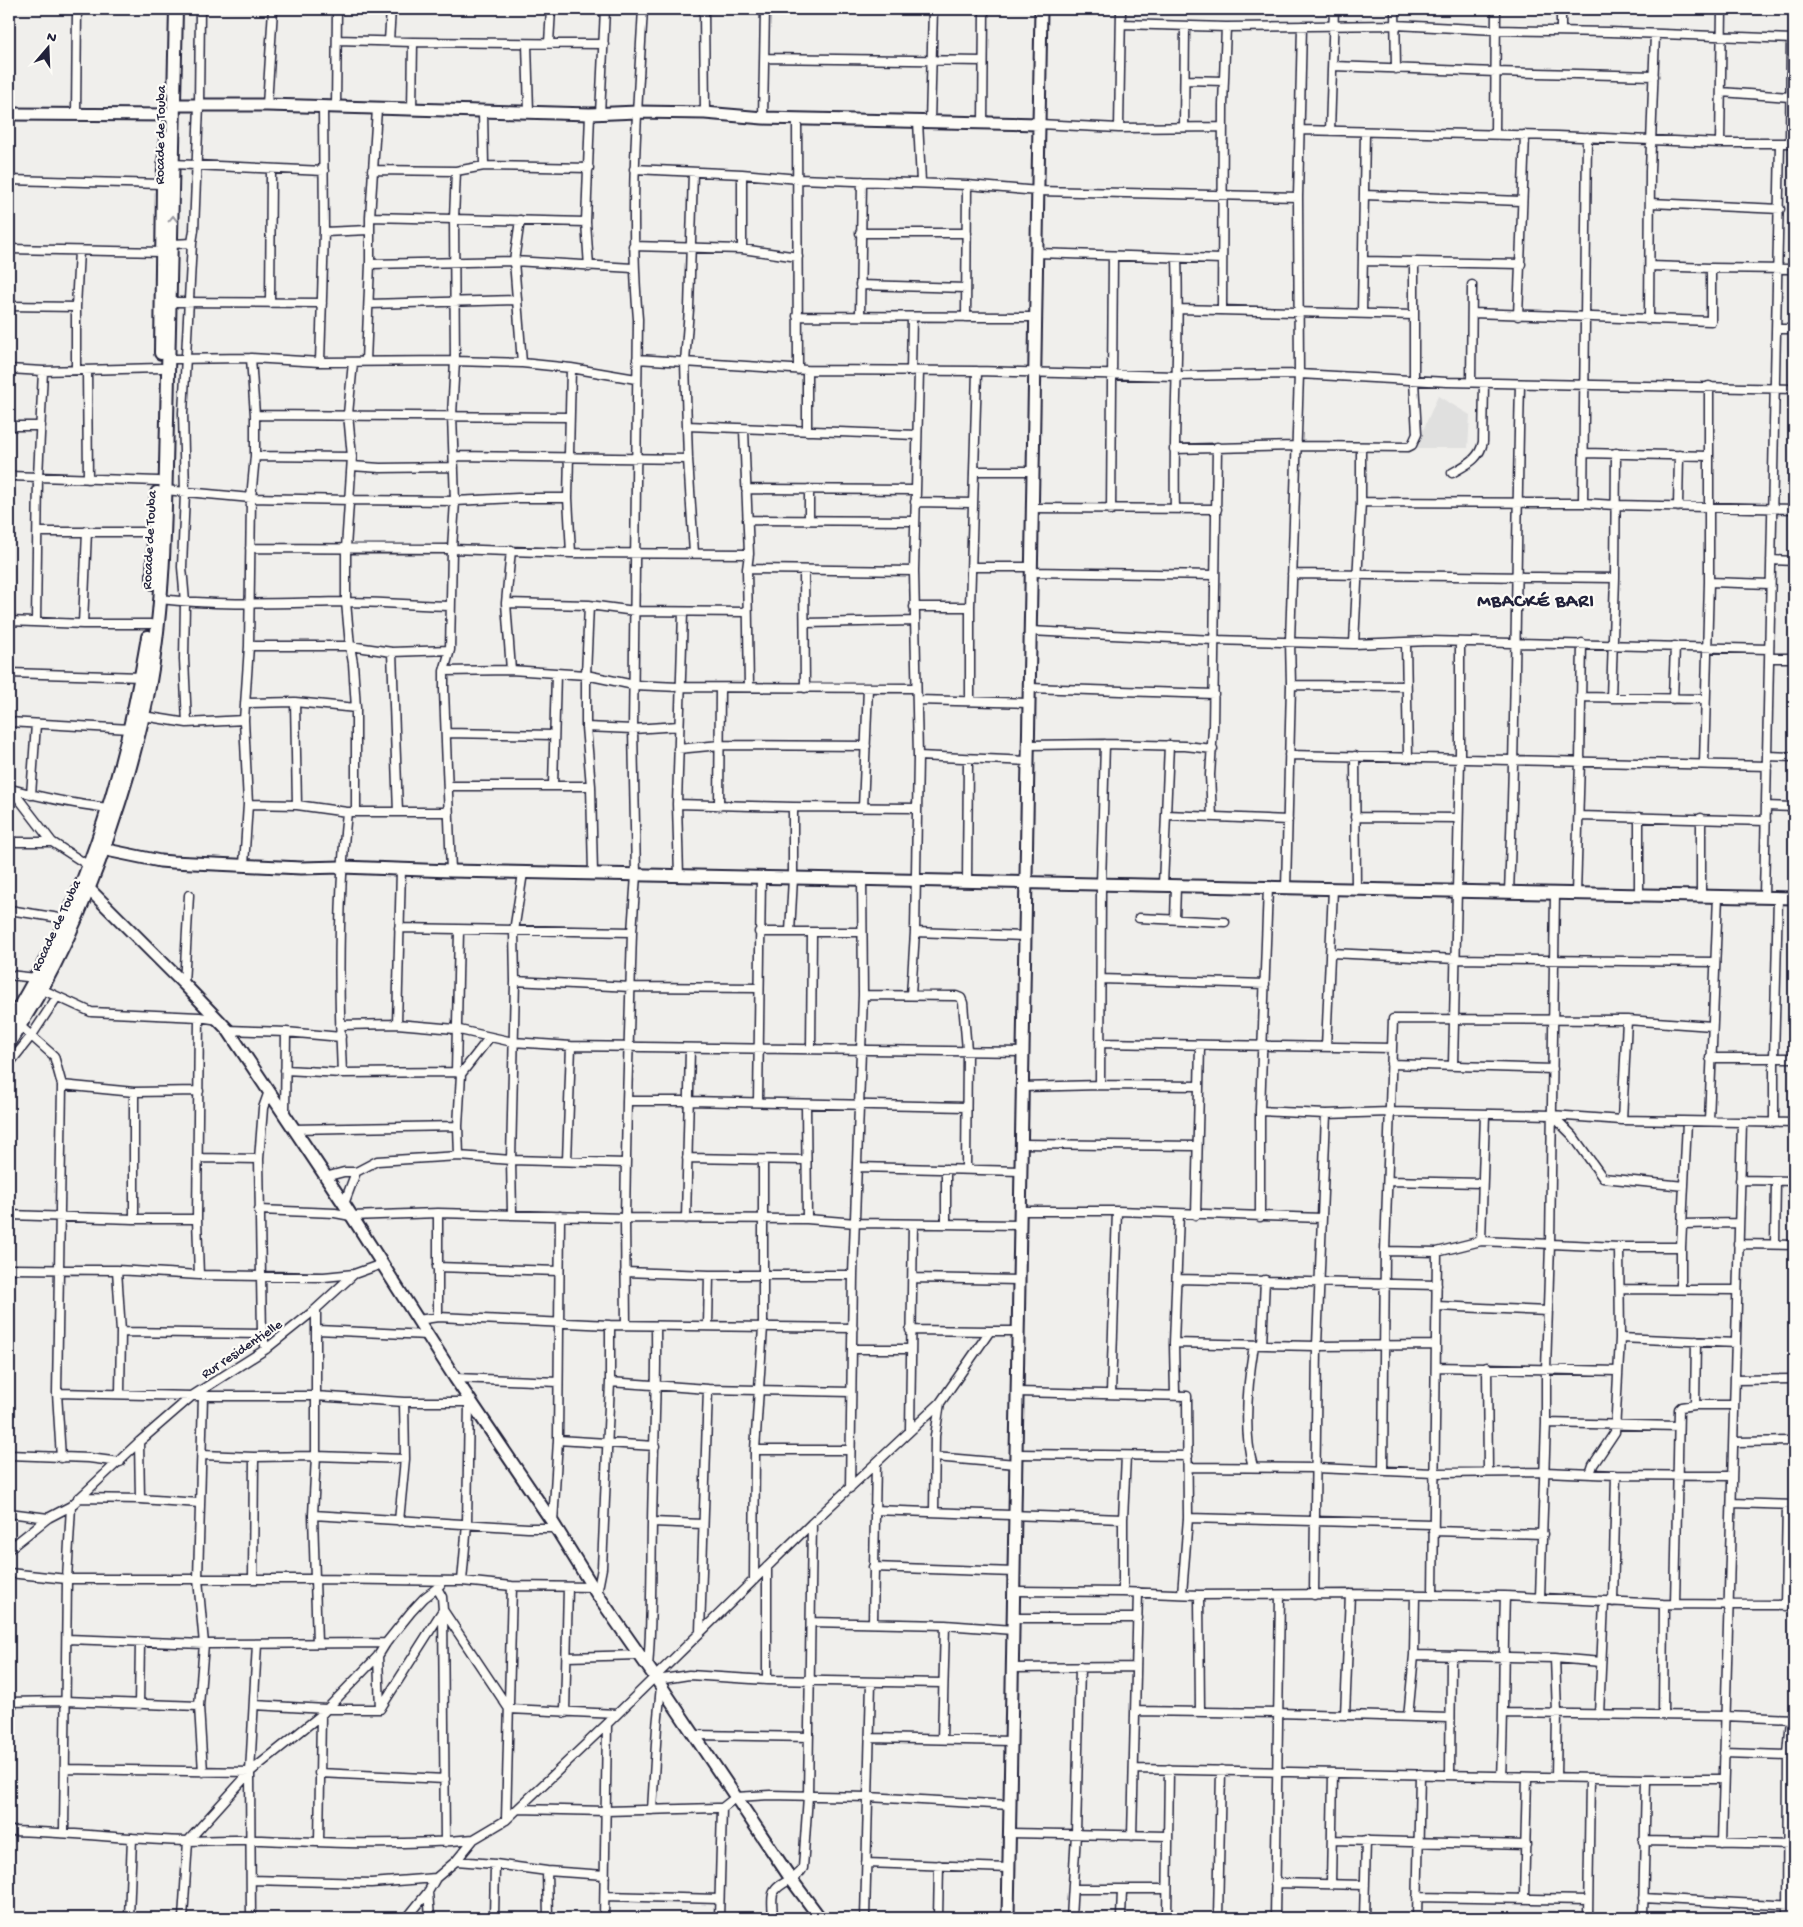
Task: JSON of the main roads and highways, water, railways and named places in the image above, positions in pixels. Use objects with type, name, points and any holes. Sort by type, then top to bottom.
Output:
[{"type":"main road","name":"Rocade de Touba","points":[[38,984],[66,919],[85,886],[89,866],[117,810],[143,716],[150,683],[160,599],[167,248],[173,164],[168,9]]},
{"type":"main road","name":"Rocade de Touba","points":[[165,364],[171,302],[162,184],[172,112],[176,9]]},
{"type":"main road","name":"Rocade de Touba","points":[[9,1043],[14,1025],[64,945],[99,848],[142,677],[153,590],[154,532],[162,486]]},
{"type":"district","name":"MBACKÉ BARI","points":[[1536,599]]}]
